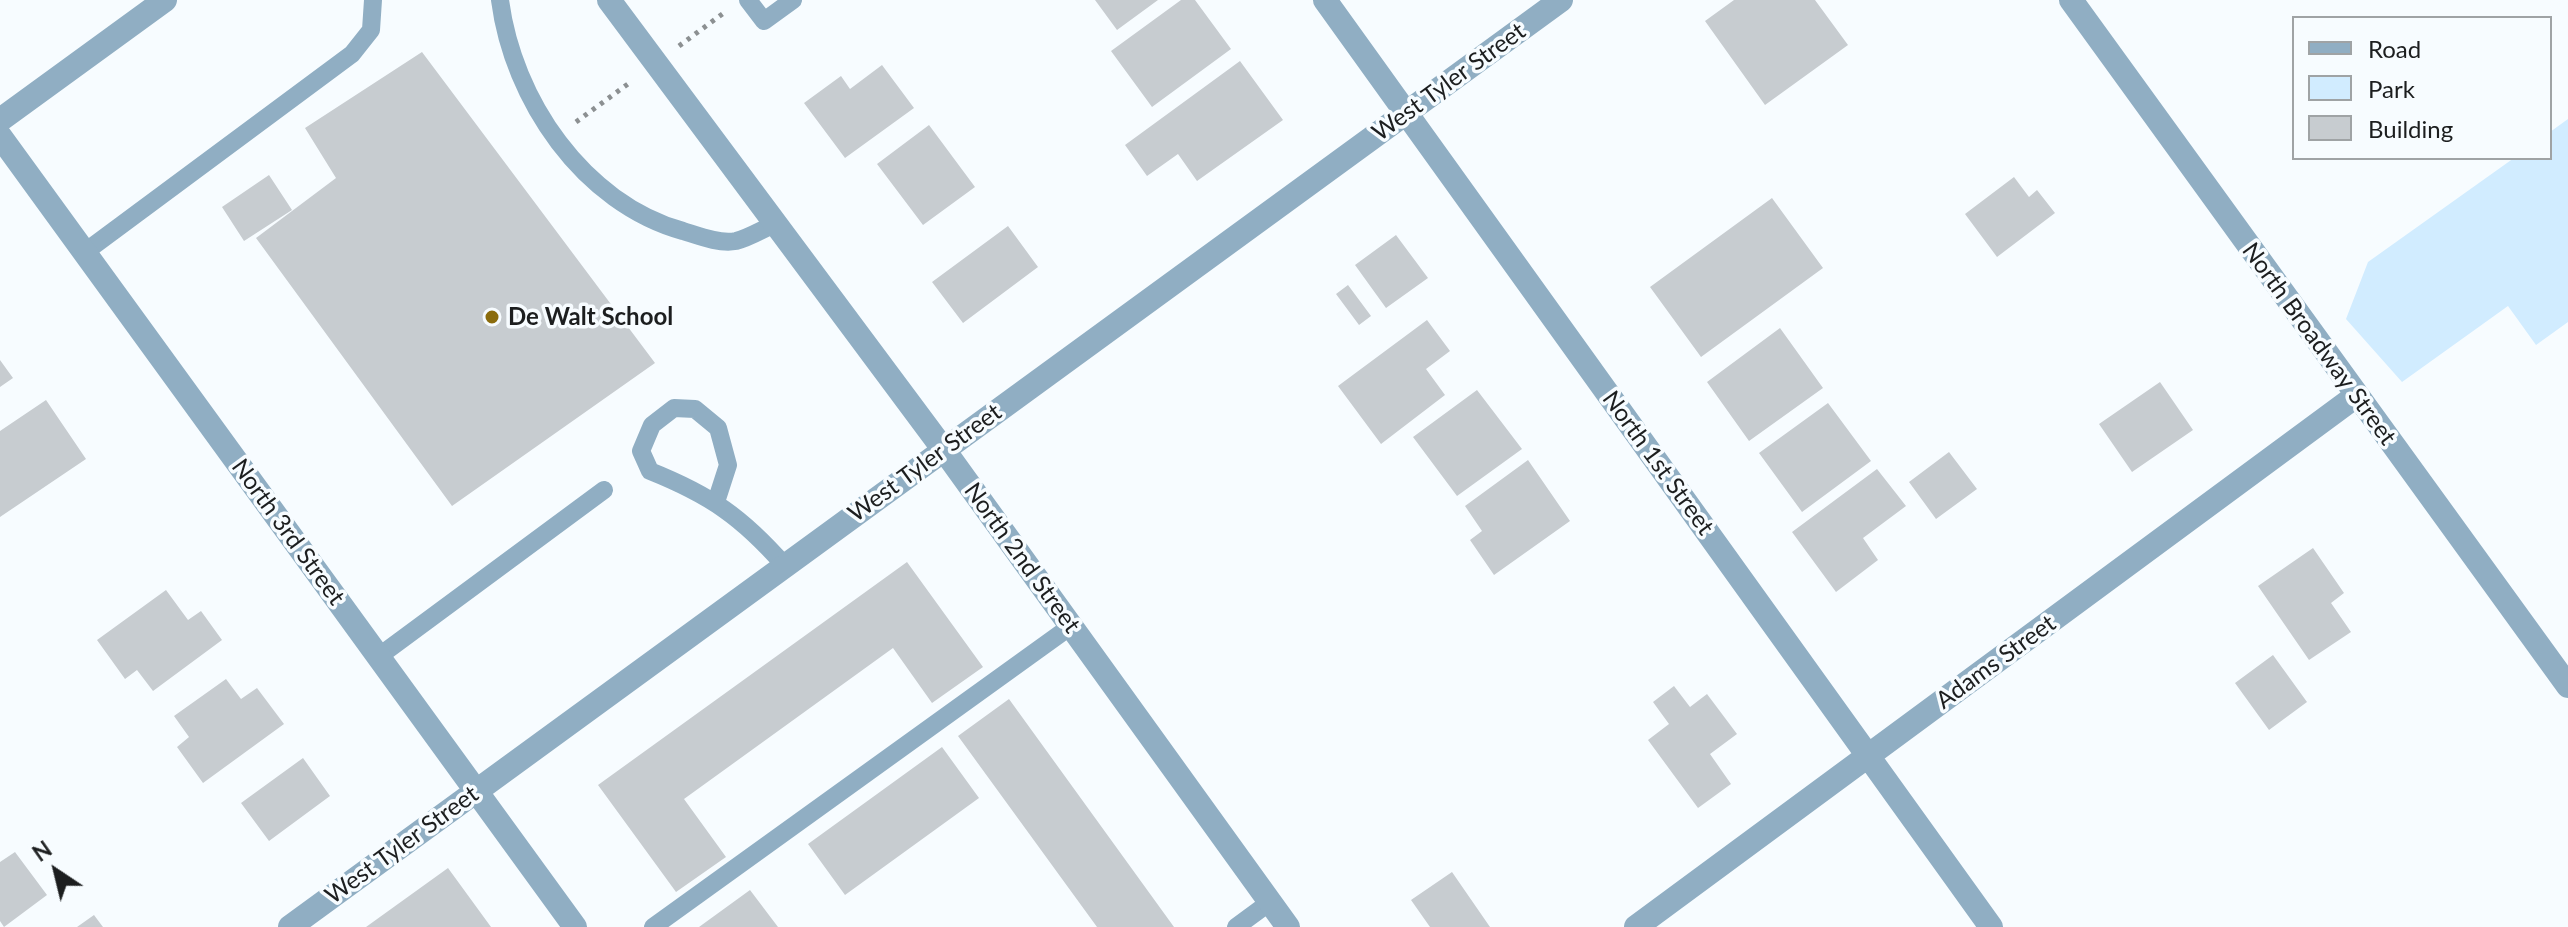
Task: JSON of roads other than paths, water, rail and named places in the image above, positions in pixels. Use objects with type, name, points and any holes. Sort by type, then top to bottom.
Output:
[{"type":"street","points":[[0,120],[165,0]]},
{"type":"street","name":"North 2nd Street","points":[[609,0],[944,450],[1288,927]]},
{"type":"street","name":"North 1st Street","points":[[1325,0],[1991,927]]},
{"type":"street","name":"West Tyler Street","points":[[290,927],[1561,0]]},
{"type":"street","name":"North Broadway Street","points":[[2071,0],[2568,686]]},
{"type":"street","name":"North 3rd Street","points":[[0,136],[575,927]]},
{"type":"street","name":"Adams Street","points":[[1636,927],[2356,396]]},
{"type":"lane","points":[[85,252],[352,54],[371,30],[373,0]]},
{"type":"lane","points":[[500,0],[521,77],[539,114],[584,170],[626,206],[667,227],[712,239],[735,241],[775,224]]},
{"type":"lane","points":[[748,0],[764,21],[793,0]]},
{"type":"lane","points":[[716,502],[728,465],[718,428],[695,409],[674,408],[652,425],[641,451],[650,471],[716,502],[750,527],[785,566]]},
{"type":"lane","points":[[378,657],[604,490]]},
{"type":"lane","points":[[653,927],[1071,626]]},
{"type":"lane","points":[[1236,927],[1270,902]]},
{"type":"place","name":"De Walt School","points":[[492,317]]}]
